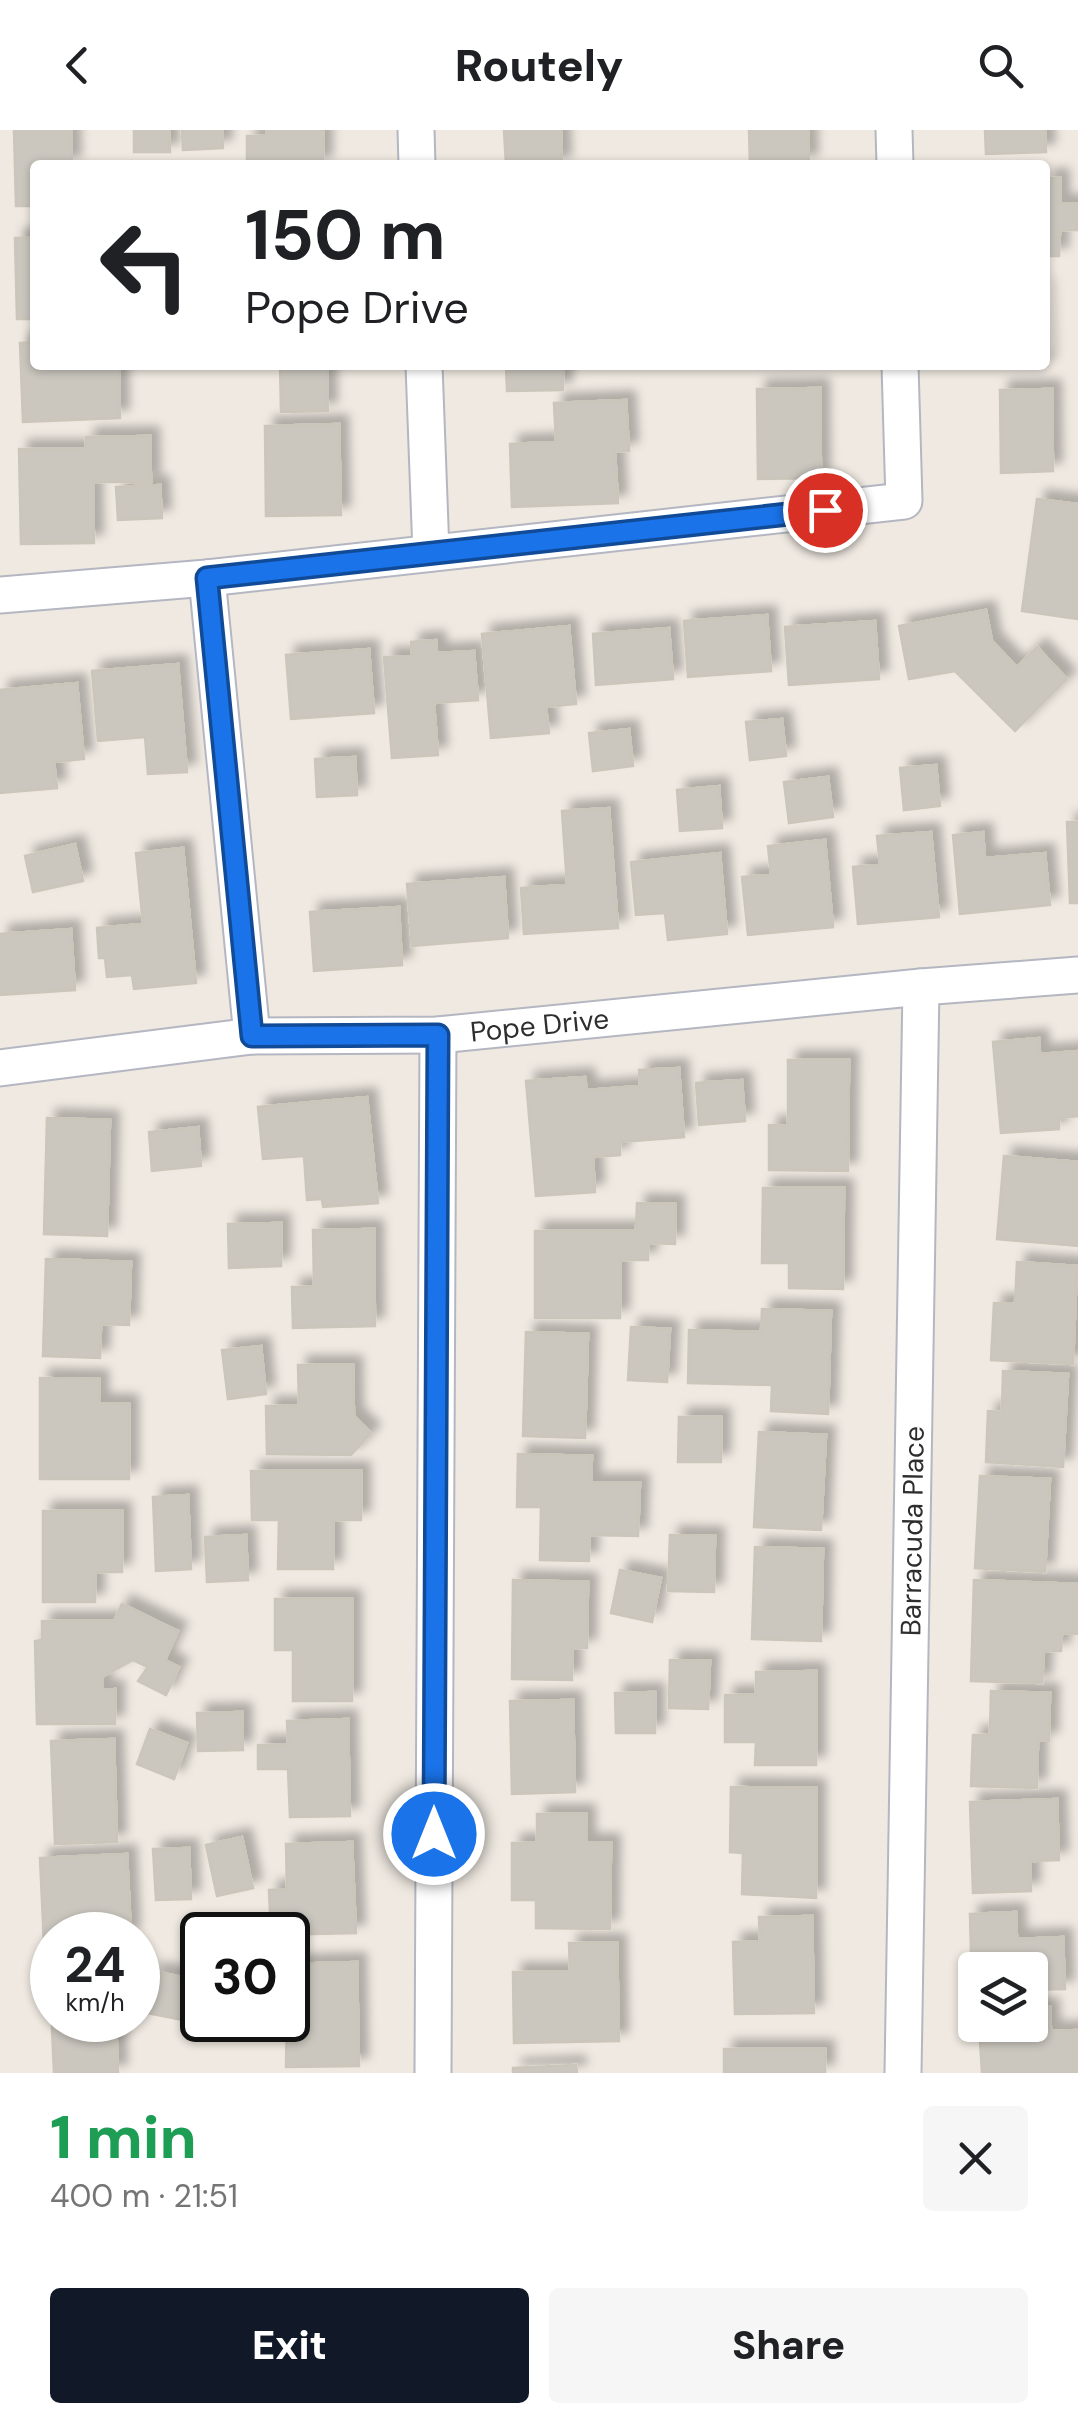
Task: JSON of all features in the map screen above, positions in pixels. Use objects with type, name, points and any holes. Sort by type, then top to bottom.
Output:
[{"type":"street","points":[[416,130],[417,160]]},
{"type":"street","points":[[894,130],[895,160]]},
{"type":"street","points":[[424,370],[431,553]]},
{"type":"street","points":[[0,595],[207,578],[904,501],[900,370]]},
{"type":"street","points":[[207,578],[252,1036]]},
{"type":"street","name":"Pope Drive","points":[[0,1068],[252,1036],[438,1035],[1078,975]]},
{"type":"street","name":"Barracuda Place","points":[[903,2073],[921,987]]},
{"type":"street","points":[[433,2073],[438,1035]]},
{"type":"building","points":[[14,130],[71,130],[72,160],[30,160],[30,206],[16,206]]},
{"type":"building","points":[[134,130],[169,130],[170,152],[134,152]]},
{"type":"building","points":[[182,130],[222,130],[223,148],[183,150]]},
{"type":"building","points":[[267,130],[323,130],[323,160],[247,160],[247,136],[267,136]]},
{"type":"building","points":[[504,130],[561,130],[562,160],[506,160]]},
{"type":"building","points":[[749,130],[808,130],[809,160],[750,160]]},
{"type":"building","points":[[985,130],[1045,130],[1046,152],[986,154]]},
{"type":"building","points":[[1050,178],[1060,178],[1060,204],[1078,204],[1078,230],[1060,230],[1059,256],[1050,256]]},
{"type":"building","points":[[30,237],[30,319],[17,319],[15,238]]},
{"type":"building","points":[[30,342],[30,370],[119,370],[120,418],[23,422],[20,343]]},
{"type":"building","points":[[280,370],[327,370],[328,411],[281,412]]},
{"type":"building","points":[[506,370],[563,370],[563,390],[507,391]]},
{"type":"building","points":[[820,388],[821,478],[758,479],[757,389]]},
{"type":"building","points":[[1052,389],[1053,471],[1001,473],[1000,390]]},
{"type":"building","points":[[626,400],[629,451],[615,451],[618,503],[512,507],[510,444],[556,442],[554,403]]},
{"type":"building","points":[[339,424],[341,515],[266,516],[265,426]]},
{"type":"building","points":[[150,436],[151,482],[93,482],[94,543],[21,544],[19,449],[86,449],[86,437]]},
{"type":"building","points":[[160,485],[162,518],[118,520],[116,487]]},
{"type":"building","points":[[1037,499],[1078,504],[1078,619],[1022,611]]},
{"type":"building","points":[[986,610],[992,641],[1017,667],[1037,647],[1067,679],[1015,731],[955,671],[909,679],[899,626]]},
{"type":"building","points":[[767,615],[771,671],[688,677],[684,621]]},
{"type":"building","points":[[875,621],[879,679],[789,685],[785,627]]},
{"type":"building","points":[[569,626],[576,704],[546,707],[549,733],[491,738],[482,634]]},
{"type":"building","points":[[669,628],[673,679],[596,685],[593,634]]},
{"type":"building","points":[[436,640],[437,653],[474,651],[478,700],[434,703],[438,755],[392,758],[384,657],[412,656],[411,642]]},
{"type":"building","points":[[369,649],[374,713],[291,719],[286,655]]},
{"type":"building","points":[[178,664],[187,772],[148,774],[145,737],[98,741],[92,671]]},
{"type":"building","points":[[77,683],[84,759],[54,762],[57,788],[0,793],[0,690]]},
{"type":"building","points":[[782,719],[786,756],[750,760],[746,722]]},
{"type":"building","points":[[629,729],[633,766],[593,771],[589,733]]},
{"type":"building","points":[[355,757],[357,795],[317,797],[315,759]]},
{"type":"building","points":[[936,765],[940,806],[904,810],[900,768]]},
{"type":"building","points":[[828,777],[833,817],[789,823],[784,782]]},
{"type":"building","points":[[719,786],[722,828],[680,831],[677,790]]},
{"type":"building","points":[[609,808],[618,928],[524,934],[521,888],[567,885],[562,811]]},
{"type":"building","points":[[1067,822],[1078,822],[1078,903],[1070,903]]},
{"type":"building","points":[[931,832],[939,917],[858,924],[853,867],[880,865],[877,836]]},
{"type":"building","points":[[983,832],[985,858],[1045,853],[1050,905],[960,914],[953,835]]},
{"type":"building","points":[[825,840],[833,927],[748,935],[742,877],[771,875],[768,846]]},
{"type":"building","points":[[75,844],[83,881],[33,892],[25,856]]},
{"type":"building","points":[[183,848],[196,983],[134,989],[132,975],[107,977],[105,958],[99,958],[97,928],[143,924],[136,853]]},
{"type":"building","points":[[720,853],[727,934],[668,940],[665,913],[636,915],[631,862]]},
{"type":"building","points":[[504,877],[508,938],[412,946],[407,884]]},
{"type":"building","points":[[399,907],[402,965],[314,971],[310,912]]},
{"type":"building","points":[[71,929],[75,990],[0,995],[0,934]]},
{"type":"building","points":[[1039,1038],[1040,1054],[1078,1051],[1078,1116],[1059,1118],[1059,1129],[1001,1133],[993,1042]]},
{"type":"building","points":[[788,1060],[849,1060],[848,1171],[769,1170],[769,1125],[788,1126]]},
{"type":"building","points":[[679,1068],[684,1137],[620,1142],[620,1155],[593,1157],[595,1192],[536,1196],[526,1081],[585,1077],[587,1090],[640,1086],[639,1070]]},
{"type":"building","points":[[742,1080],[745,1121],[699,1125],[696,1083]]},
{"type":"building","points":[[367,1097],[378,1203],[323,1207],[322,1199],[307,1200],[304,1156],[263,1159],[258,1107]]},
{"type":"building","points":[[47,1118],[110,1120],[107,1236],[44,1234]]},
{"type":"building","points":[[198,1127],[201,1166],[152,1171],[149,1132]]},
{"type":"building","points":[[1004,1156],[1078,1162],[1078,1246],[997,1239]]},
{"type":"building","points":[[763,1188],[844,1188],[843,1289],[789,1288],[789,1263],[762,1263]]},
{"type":"building","points":[[637,1203],[675,1204],[675,1244],[648,1243],[648,1260],[620,1260],[620,1318],[535,1318],[535,1231],[636,1231]]},
{"type":"building","points":[[281,1223],[281,1266],[229,1268],[228,1224]]},
{"type":"building","points":[[374,1229],[375,1326],[293,1328],[292,1287],[314,1287],[313,1230]]},
{"type":"building","points":[[46,1259],[131,1262],[129,1325],[101,1324],[100,1358],[43,1356]]},
{"type":"building","points":[[1017,1262],[1077,1266],[1073,1364],[991,1360],[994,1303],[1015,1304]]},
{"type":"building","points":[[762,1309],[831,1311],[828,1414],[771,1411],[772,1385],[688,1383],[689,1330],[761,1332]]},
{"type":"building","points":[[631,1327],[670,1329],[667,1382],[628,1380]]},
{"type":"building","points":[[526,1332],[588,1334],[585,1438],[523,1436]]},
{"type":"building","points":[[261,1346],[266,1394],[228,1399],[222,1350]]},
{"type":"building","points":[[298,1365],[353,1365],[354,1416],[371,1433],[351,1455],[267,1454],[266,1406],[299,1406]]},
{"type":"building","points":[[1003,1371],[1068,1374],[1063,1467],[986,1462],[988,1411],[1002,1412]]},
{"type":"building","points":[[40,1378],[99,1379],[99,1403],[129,1404],[129,1479],[40,1479]]},
{"type":"building","points":[[679,1417],[721,1417],[721,1462],[678,1462]]},
{"type":"building","points":[[759,1432],[826,1435],[821,1530],[754,1527]]},
{"type":"building","points":[[518,1454],[592,1456],[591,1483],[640,1483],[638,1536],[589,1535],[589,1561],[540,1560],[541,1507],[517,1507]]},
{"type":"building","points":[[251,1471],[361,1471],[361,1520],[333,1520],[333,1569],[278,1569],[279,1520],[252,1520]]},
{"type":"building","points":[[980,1476],[1050,1479],[1045,1572],[975,1568]]},
{"type":"building","points":[[188,1495],[191,1569],[156,1571],[153,1497]]},
{"type":"building","points":[[43,1511],[122,1511],[122,1572],[95,1572],[95,1602],[43,1602]]},
{"type":"building","points":[[246,1535],[248,1580],[207,1582],[205,1537]]},
{"type":"building","points":[[670,1535],[715,1536],[714,1592],[668,1591]]},
{"type":"building","points":[[755,1547],[823,1549],[821,1641],[752,1639]]},
{"type":"building","points":[[620,1570],[661,1578],[652,1622],[611,1613]]},
{"type":"building","points":[[513,1580],[588,1582],[587,1648],[572,1648],[572,1680],[512,1679]]},
{"type":"building","points":[[974,1580],[1078,1584],[1078,1634],[1062,1633],[1061,1651],[1044,1651],[1042,1683],[971,1681]]},
{"type":"building","points":[[275,1599],[352,1599],[352,1701],[293,1701],[293,1650],[275,1650]]},
{"type":"building","points":[[122,1604],[178,1631],[165,1660],[179,1667],[166,1695],[138,1681],[148,1667],[133,1660],[102,1677],[102,1690],[115,1689],[115,1724],[37,1724],[35,1641],[42,1640],[42,1621],[114,1621]]},
{"type":"building","points":[[670,1660],[710,1661],[708,1709],[669,1708]]},
{"type":"building","points":[[816,1671],[816,1765],[755,1765],[756,1742],[725,1742],[725,1695],[756,1695],[756,1672]]},
{"type":"building","points":[[991,1691],[1050,1693],[1049,1741],[1038,1740],[1037,1788],[971,1786],[973,1735],[990,1735]]},
{"type":"building","points":[[655,1692],[655,1733],[616,1733],[615,1693]]},
{"type":"building","points":[[573,1700],[575,1792],[512,1794],[510,1701]]},
{"type":"building","points":[[242,1712],[243,1750],[198,1751],[197,1713]]},
{"type":"building","points":[[348,1719],[350,1816],[290,1817],[288,1769],[258,1769],[258,1745],[288,1745],[287,1721]]},
{"type":"building","points":[[150,1729],[187,1743],[174,1779],[137,1764]]},
{"type":"building","points":[[114,1739],[117,1842],[55,1844],[51,1741]]},
{"type":"building","points":[[731,1787],[816,1788],[816,1898],[742,1894],[743,1853],[730,1852]]},
{"type":"building","points":[[1057,1799],[1059,1860],[1030,1861],[1031,1891],[973,1893],[970,1802]]},
{"type":"building","points":[[537,1814],[586,1814],[586,1843],[611,1843],[610,1929],[536,1928],[536,1900],[512,1900],[512,1843],[537,1843]]},
{"type":"building","points":[[242,1837],[253,1888],[217,1896],[206,1845]]},
{"type":"building","points":[[352,1842],[356,1933],[310,1934],[310,1912],[270,1912],[269,1890],[287,1889],[286,1844]]},
{"type":"building","points":[[189,1848],[191,1899],[156,1900],[153,1849]]},
{"type":"building","points":[[127,1854],[130,1912],[42,1912],[40,1858]]},
{"type":"building","points":[[1016,1912],[1017,1939],[1063,1937],[1065,1989],[1048,1989],[1048,1952],[971,1952],[970,1914]]},
{"type":"building","points":[[812,1916],[814,2013],[735,2014],[733,1942],[760,1941],[759,1917]]},
{"type":"building","points":[[569,1943],[617,1943],[619,2041],[514,2043],[513,1972],[570,1972]]},
{"type":"building","points":[[357,1962],[359,2066],[286,2067],[286,2042],[310,2042],[310,1963]]},
{"type":"building","points":[[160,1972],[180,1977],[180,2019],[160,2016]]},
{"type":"building","points":[[1048,2007],[1051,2031],[1078,2030],[1078,2073],[982,2073],[980,2042],[1048,2042]]},
{"type":"building","points":[[53,2042],[117,2042],[118,2073],[54,2073]]},
{"type":"building","points":[[724,2049],[825,2049],[825,2073],[724,2073]]},
{"type":"building","points":[[576,2065],[577,2073],[513,2073],[513,2068]]},
{"type":"route","points":[[434,1834],[438,1035],[252,1036],[207,578],[825,510]]}]
